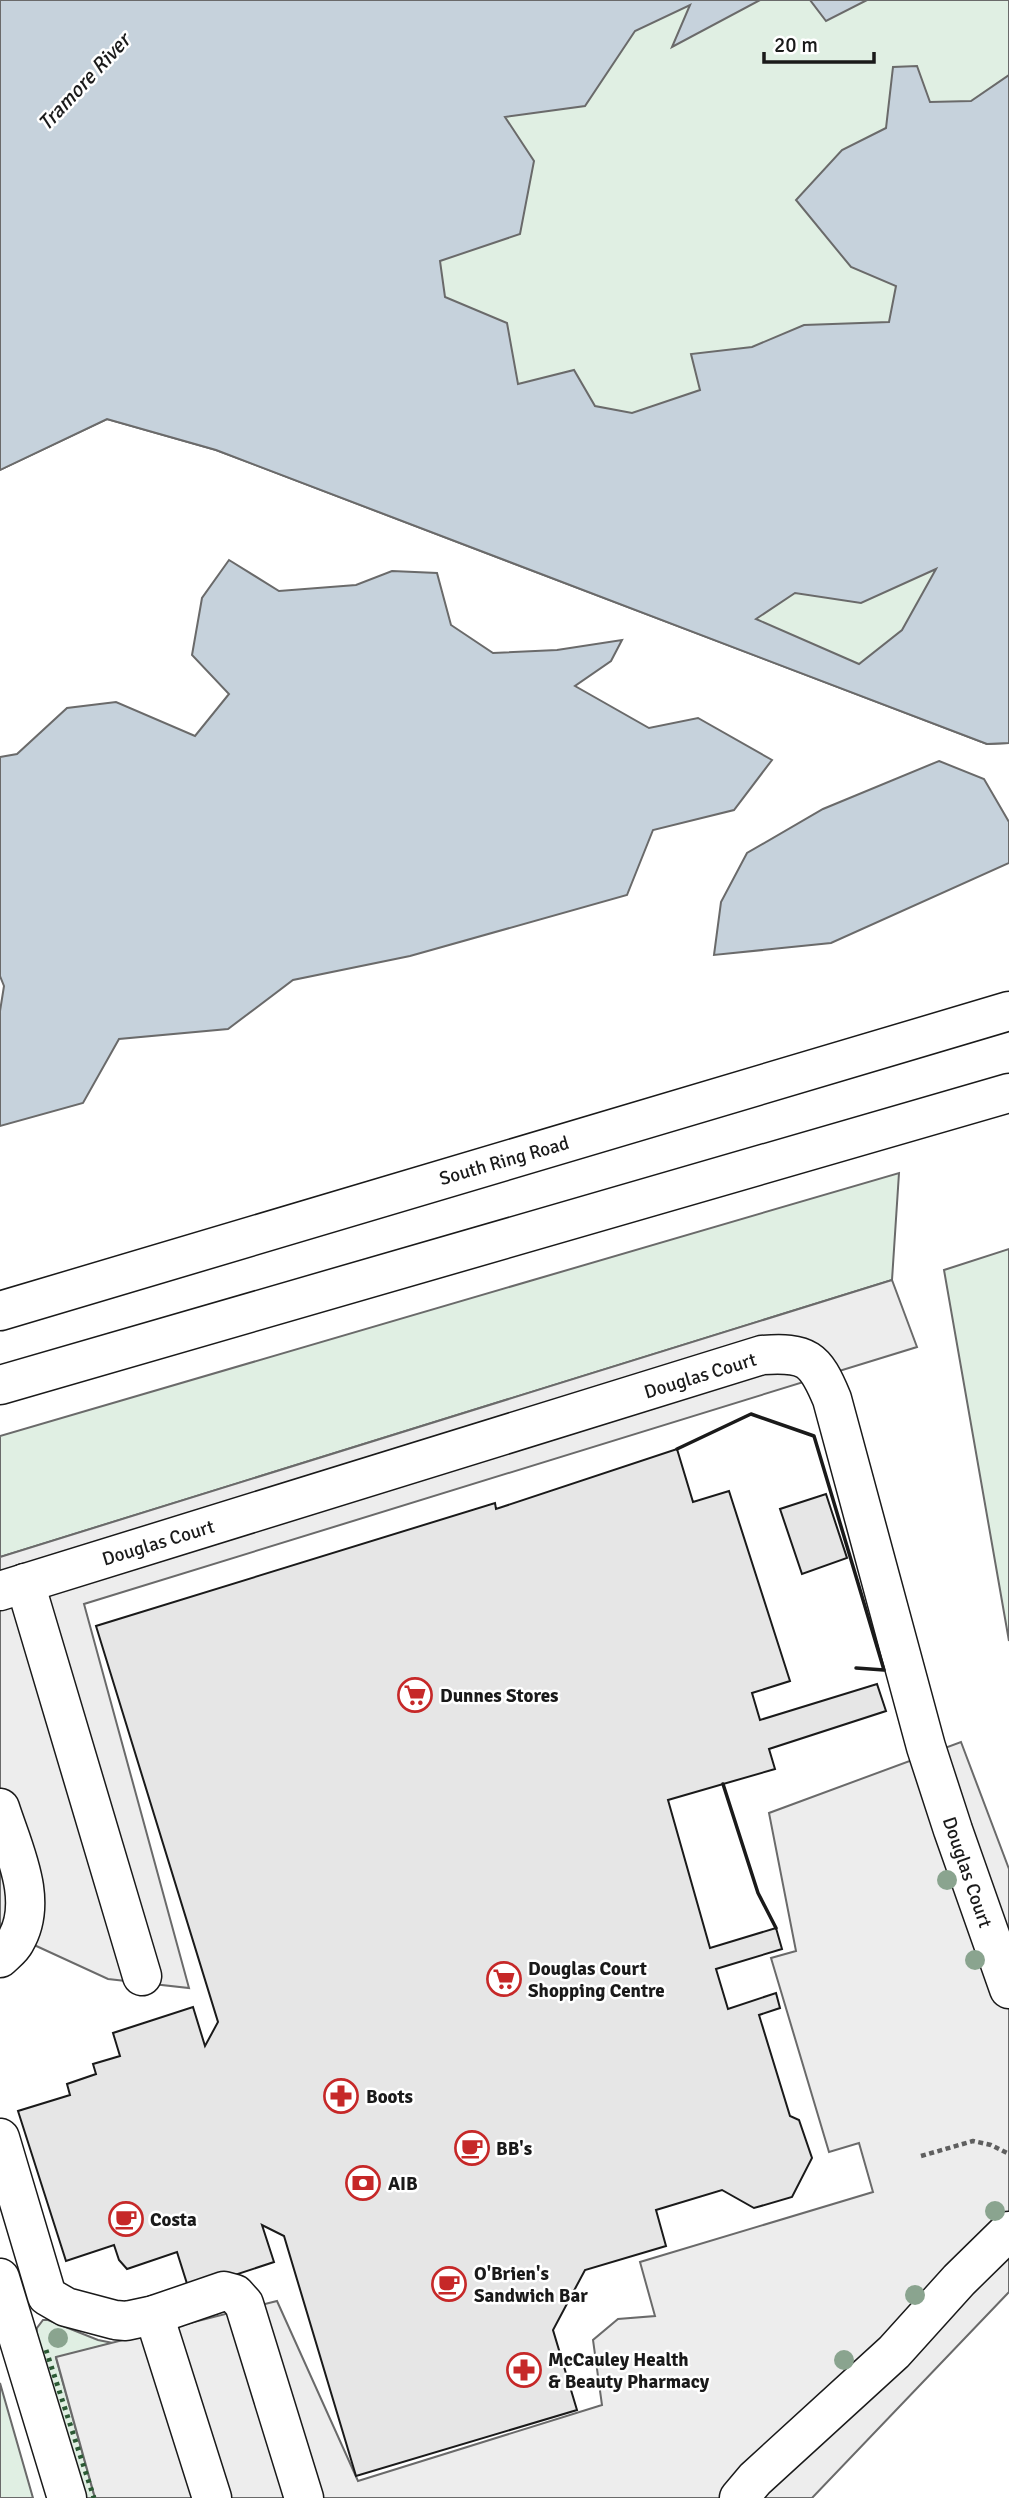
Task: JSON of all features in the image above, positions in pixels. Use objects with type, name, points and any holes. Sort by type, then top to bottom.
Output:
[{"type":"main road","name":"South Ring Road","points":[[0,1311],[1009,1012]]},
{"type":"main road","points":[[0,1385],[1009,1093]]},
{"type":"main road","name":"Douglas Court","points":[[12,1587],[762,1355],[799,1356],[820,1370],[832,1399],[926,1747],[972,1887],[1008,1983]]},
{"type":"main road","points":[[12,1587],[142,1976]]},
{"type":"main road","points":[[0,1808],[26,1893],[26,1912],[7,1951]]},
{"type":"main road","points":[[0,2138],[47,2297],[66,2307],[126,2321],[154,2315],[224,2291],[235,2294],[244,2304],[304,2498]]},
{"type":"main road","points":[[739,2498],[755,2479],[894,2352],[959,2280],[1009,2231]]},
{"type":"main road","points":[[0,2278],[67,2498]]},
{"type":"main road","points":[[154,2315],[212,2498]]},
{"type":"path","points":[[921,2156],[973,2141],[991,2145],[1009,2154]]},
{"type":"green space","points":[[0,0],[1009,0],[1009,743],[987,744],[216,450],[107,419],[0,470]]},
{"type":"green space","points":[[899,1173],[892,1280],[0,1557],[0,1436]]},
{"type":"green space","points":[[1009,1249],[1009,1641],[944,1270]]},
{"type":"green space","points":[[43,2320],[113,2343],[56,2358],[95,2498],[85,2498],[36,2334]]},
{"type":"green space","points":[[0,2383],[33,2498],[0,2498]]},
{"type":"shaded area","points":[[892,1280],[917,1347],[84,1604],[189,1988],[108,1979],[8,1933],[0,1938],[0,1557]]},
{"type":"shaded area","points":[[961,1742],[1009,1869],[1009,2292],[812,2498],[95,2498],[56,2357],[277,2301],[358,2481],[602,2405],[593,2340],[618,2319],[655,2316],[640,2262],[873,2192],[859,2143],[829,2152],[771,1958],[796,1951],[769,1813]]},
{"type":"water","name":"Tramore River","points":[[0,0],[760,0],[672,47],[690,5],[635,31],[585,106],[505,117],[534,161],[520,234],[440,261],[445,297],[507,323],[518,384],[574,370],[595,406],[632,413],[700,390],[691,354],[752,347],[804,325],[889,322],[896,286],[851,267],[796,200],[842,150],[886,128],[893,67],[917,66],[930,102],[971,101],[1009,75],[1009,743],[987,744],[216,450],[107,419],[0,470]],"holes":[[[936,569],[902,630],[859,664],[756,619],[795,593],[861,603]]]},
{"type":"water","points":[[810,0],[867,0],[826,21]]},
{"type":"water","points":[[229,560],[279,591],[356,585],[392,571],[437,573],[451,625],[493,653],[557,650],[622,640],[611,661],[575,686],[649,728],[698,718],[772,760],[734,810],[653,830],[627,895],[410,956],[293,980],[228,1029],[119,1039],[83,1103],[0,1126],[0,1011],[4,986],[0,976],[0,757],[17,754],[67,708],[116,702],[195,736],[229,694],[192,655],[202,598]]},
{"type":"water","points":[[939,761],[984,779],[1009,822],[1009,863],[831,943],[714,955],[721,902],[747,853],[823,809]]},
{"type":"building","points":[[677,1449],[693,1502],[729,1491],[790,1681],[752,1693],[760,1720],[877,1684],[886,1711],[769,1749],[775,1769],[668,1800],[710,1948],[776,1928],[782,1949],[716,1969],[728,2009],[776,1993],[780,2008],[759,2015],[790,2116],[799,2120],[812,2158],[792,2197],[754,2208],[722,2190],[656,2210],[666,2246],[585,2270],[553,2330],[577,2410],[356,2476],[284,2236],[262,2225],[274,2262],[189,2290],[177,2252],[127,2269],[119,2260],[114,2245],[66,2261],[18,2111],[70,2095],[67,2084],[96,2074],[93,2064],[120,2056],[113,2033],[193,2007],[205,2046],[218,2022],[96,1626],[495,1503],[496,1509]]},
{"type":"building","points":[[826,1494],[847,1558],[802,1574],[780,1509]]},
{"type":"hedge","points":[[46,2350],[94,2498]]},
{"type":"wall","points":[[677,1449],[751,1414],[814,1436],[884,1670],[856,1668]]},
{"type":"wall","points":[[723,1784],[758,1893],[776,1928]]},
{"type":"place","name":"Dunnes Stores","points":[[415,1695]]},
{"type":"place","name":"Douglas Court Shopping Centre","points":[[504,1979]]},
{"type":"place","name":"Boots","points":[[341,2096]]},
{"type":"place","name":"BB's","points":[[472,2148]]},
{"type":"place","name":"AIB","points":[[363,2183]]},
{"type":"place","name":"Costa","points":[[126,2219]]},
{"type":"place","name":"O'Brien's Sandwich Bar","points":[[449,2284]]},
{"type":"place","name":"McCauley Health & Beauty Pharmacy","points":[[524,2370]]}]
